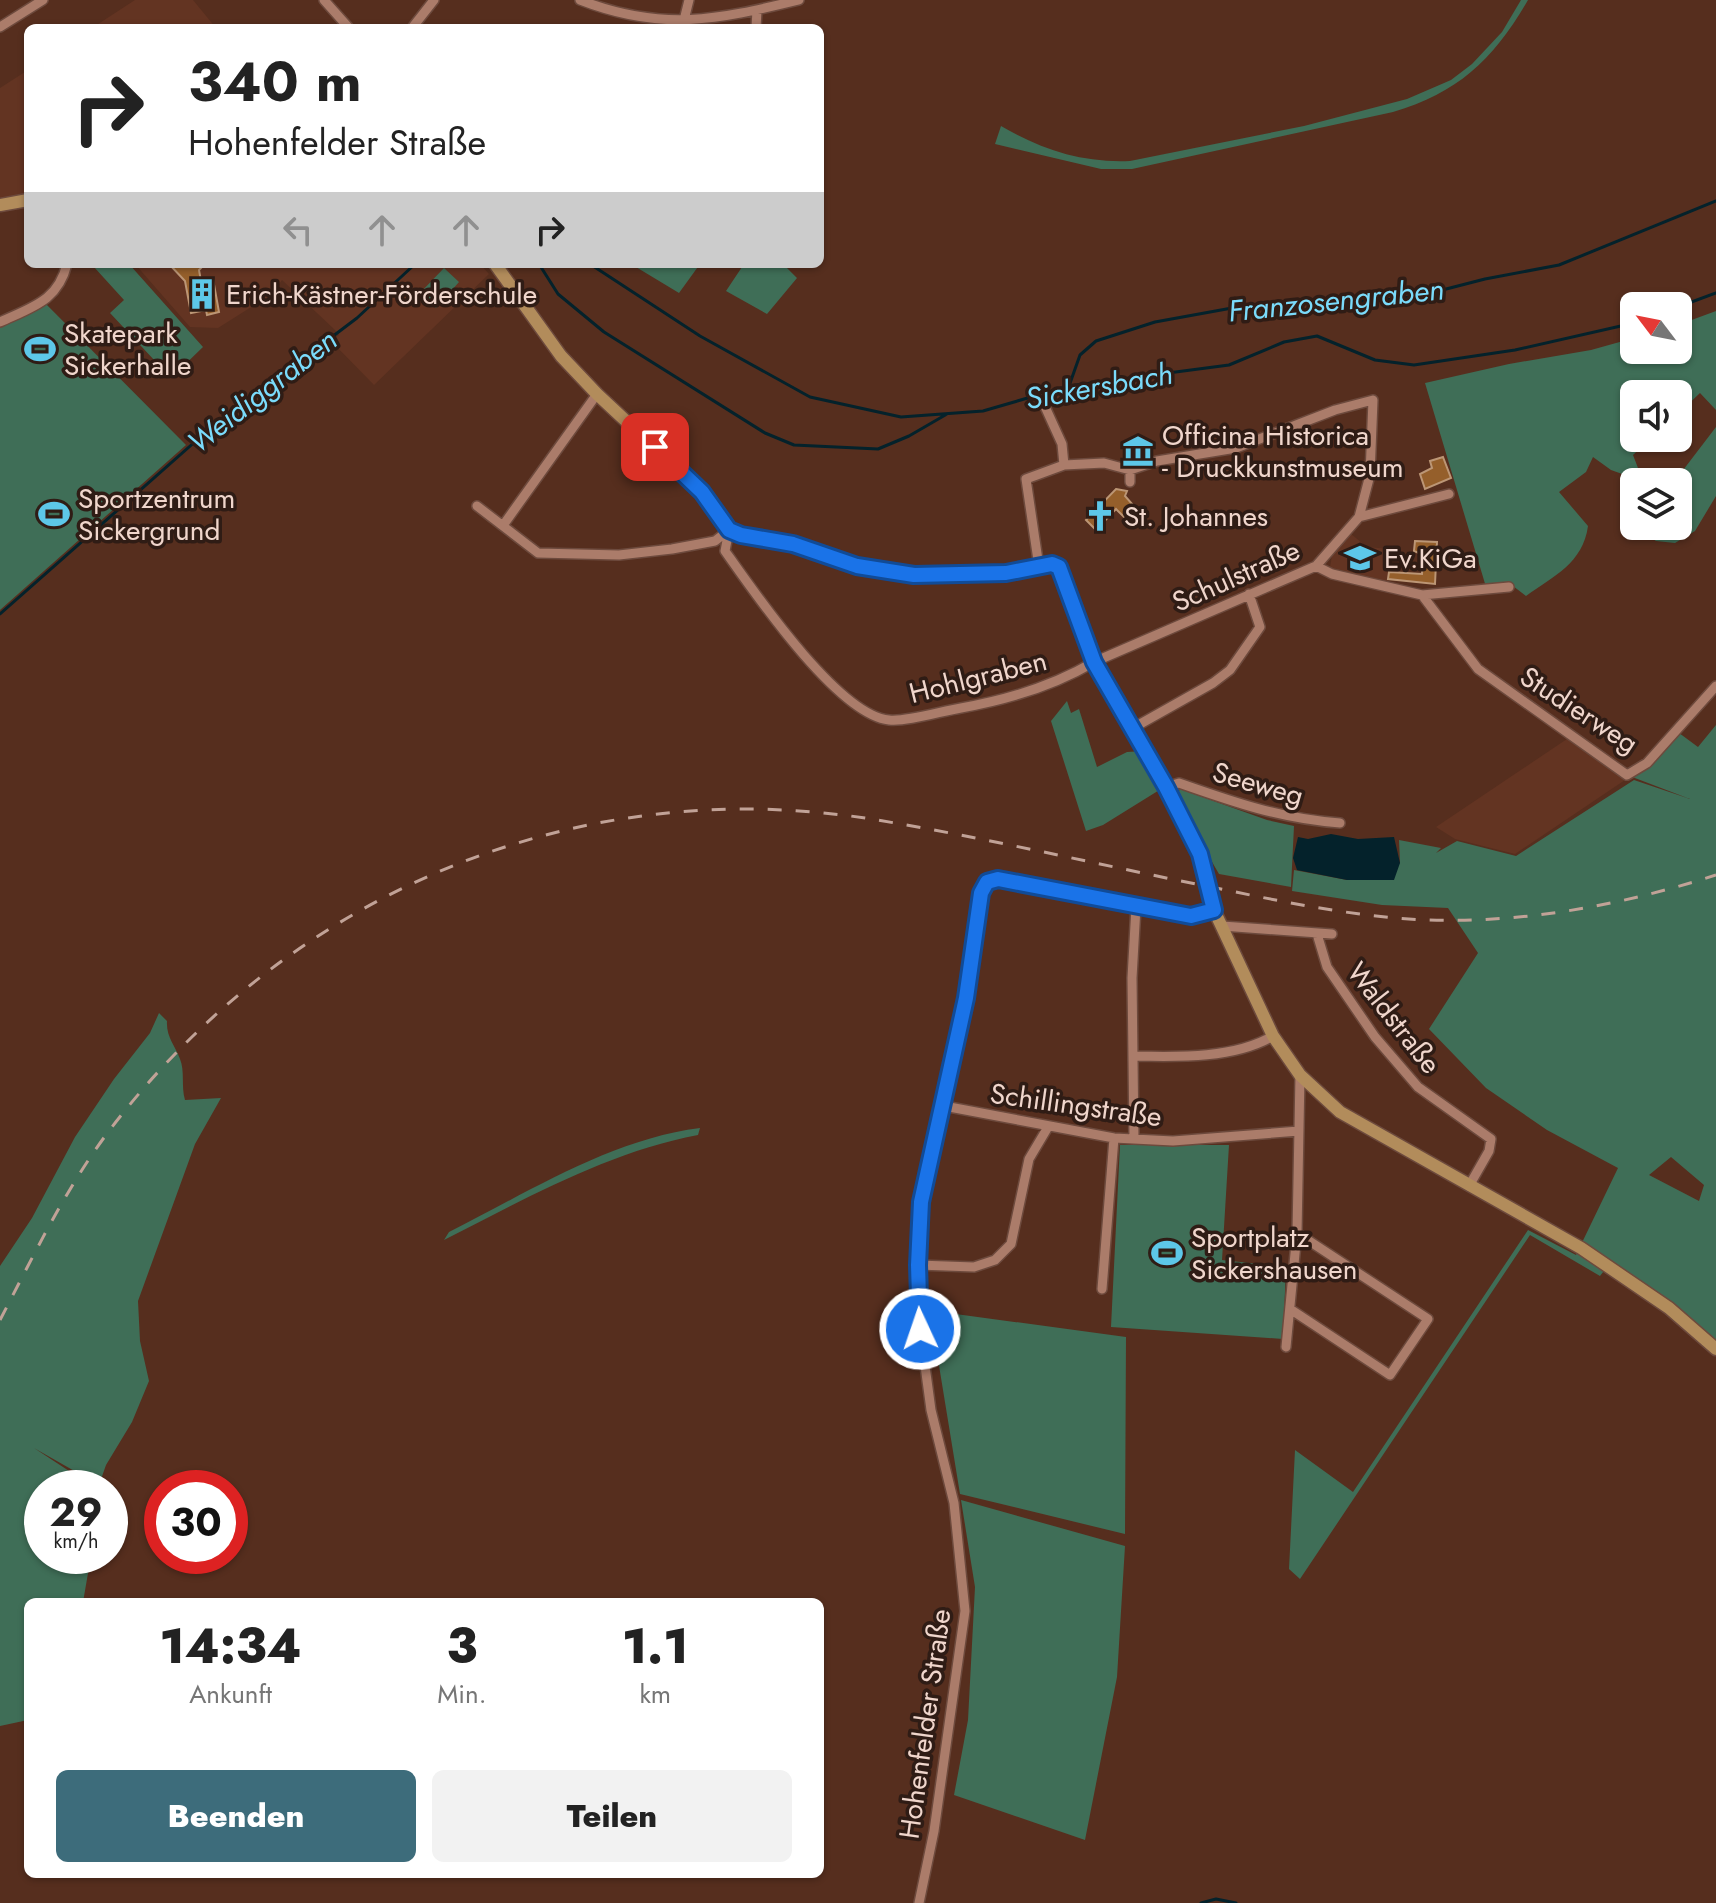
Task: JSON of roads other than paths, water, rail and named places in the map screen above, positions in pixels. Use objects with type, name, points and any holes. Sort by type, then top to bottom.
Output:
[{"type":"street","points":[[0,27],[43,0]]},
{"type":"street","points":[[324,0],[345,24]]},
{"type":"street","points":[[415,24],[434,0]]},
{"type":"street","points":[[580,0],[609,4],[633,17],[677,24]]},
{"type":"street","points":[[683,24],[689,0]]},
{"type":"street","points":[[689,24],[799,0]]},
{"type":"street","points":[[756,24],[757,10]]},
{"type":"street","points":[[0,205],[24,201]]},
{"type":"street","points":[[0,322],[44,302],[63,282],[66,268]]},
{"type":"street","points":[[498,268],[561,356],[702,492],[729,530],[885,571],[971,575],[1052,564],[1059,567],[1094,662],[1166,787],[1200,854],[1214,910],[1273,1036],[1300,1075],[1340,1112],[1581,1248],[1669,1308],[1716,1349]]},
{"type":"street","points":[[504,524],[597,394]]},
{"type":"street","points":[[1042,400],[1062,444],[1064,465]]},
{"type":"street","name":"Schulstraße","points":[[1094,662],[1316,566],[1359,517],[1370,475],[1373,400],[1335,410],[1236,448],[1157,461],[1130,470]]},
{"type":"street","points":[[1039,567],[1026,479],[1064,465],[1104,463],[1130,470],[1130,482]]},
{"type":"street","points":[[1359,517],[1449,494]]},
{"type":"street","points":[[477,506],[538,553],[619,555],[672,549],[715,541],[729,530]]},
{"type":"street","name":"Hohlgraben","points":[[729,530],[725,551],[799,652],[859,708],[889,720],[977,705],[1067,678],[1094,662]]},
{"type":"street","points":[[1316,566],[1332,574],[1422,595],[1509,587]]},
{"type":"street","points":[[1133,728],[1213,683],[1230,670],[1260,627],[1249,594]]},
{"type":"street","name":"Studierweg","points":[[1422,595],[1478,669],[1627,775],[1647,763],[1716,686]]},
{"type":"street","name":"Seeweg","points":[[1166,787],[1179,783],[1266,813],[1303,821],[1340,823]]},
{"type":"street","name":"Hohenfelder Straße","points":[[919,1903],[934,1831],[965,1611],[954,1503],[931,1410],[920,1329],[918,1265],[921,1202],[966,998],[981,893],[987,882],[998,879],[1191,916],[1214,910]]},
{"type":"street","points":[[1134,1139],[1132,978],[1136,907]]},
{"type":"street","name":"Waldstraße","points":[[1222,926],[1332,934]]},
{"type":"street","name":"Waldstraße","points":[[1317,934],[1327,967],[1375,1037],[1418,1087],[1491,1139],[1489,1151],[1469,1186]]},
{"type":"street","points":[[1133,1056],[1174,1057],[1252,1047],[1273,1036]]},
{"type":"street","points":[[1286,1347],[1297,1233],[1300,1075]]},
{"type":"street","name":"Schillingstraße","points":[[944,1106],[1114,1138],[1173,1141],[1299,1131]]},
{"type":"street","points":[[918,1265],[974,1267],[995,1260],[1011,1244],[1029,1159],[1048,1127]]},
{"type":"street","points":[[1102,1289],[1114,1138]]},
{"type":"street","points":[[1290,1309],[1390,1375],[1428,1319],[1297,1233]]},
{"type":"water","points":[[1331,834],[1358,839],[1394,837],[1400,863],[1394,880],[1347,880],[1297,870],[1293,858],[1298,837],[1308,839]]},
{"type":"waterway","name":"Franzosengraben","points":[[1069,386],[1080,355],[1096,341],[1155,322],[1232,308],[1299,301],[1374,301],[1419,296],[1559,265],[1716,201]]},
{"type":"waterway","name":"Weidiggraben","points":[[0,614],[206,432],[357,318],[411,268]]},
{"type":"waterway","points":[[542,268],[558,294],[604,332],[765,433],[794,445],[878,449],[909,436],[947,414]]},
{"type":"waterway","name":"Sickersbach","points":[[596,268],[700,336],[810,397],[901,417],[983,411],[1069,386],[1229,365],[1284,342],[1317,336],[1375,360],[1414,365],[1515,350],[1620,326]]},
{"type":"waterway","name":"Sickersbach","points":[[1692,302],[1716,293]]},
{"type":"waterway","points":[[1201,1903],[1216,1899],[1236,1903]]},
{"type":"railway","points":[[0,1320],[55,1216],[101,1141],[191,1038],[272,968],[360,911],[454,865],[553,833],[657,814],[763,809],[871,819],[1289,903],[1372,916],[1428,920],[1502,918],[1574,910],[1645,895],[1716,875]]},
{"type":"place","name":"Erich-Kästner-Förderschule","points":[[202,294]]},
{"type":"place","name":"Skatepark Sickerhalle","points":[[40,349]]},
{"type":"place","name":"Officina Historica - Druckkunstmuseum","points":[[1138,451]]},
{"type":"place","name":"Sportzentrum Sickergrund","points":[[54,514]]},
{"type":"place","name":"St. Johannes","points":[[1100,516]]},
{"type":"place","name":"Ev.KiGa","points":[[1360,558]]},
{"type":"place","name":"Sportplatz Sickershausen","points":[[1167,1253]]}]
